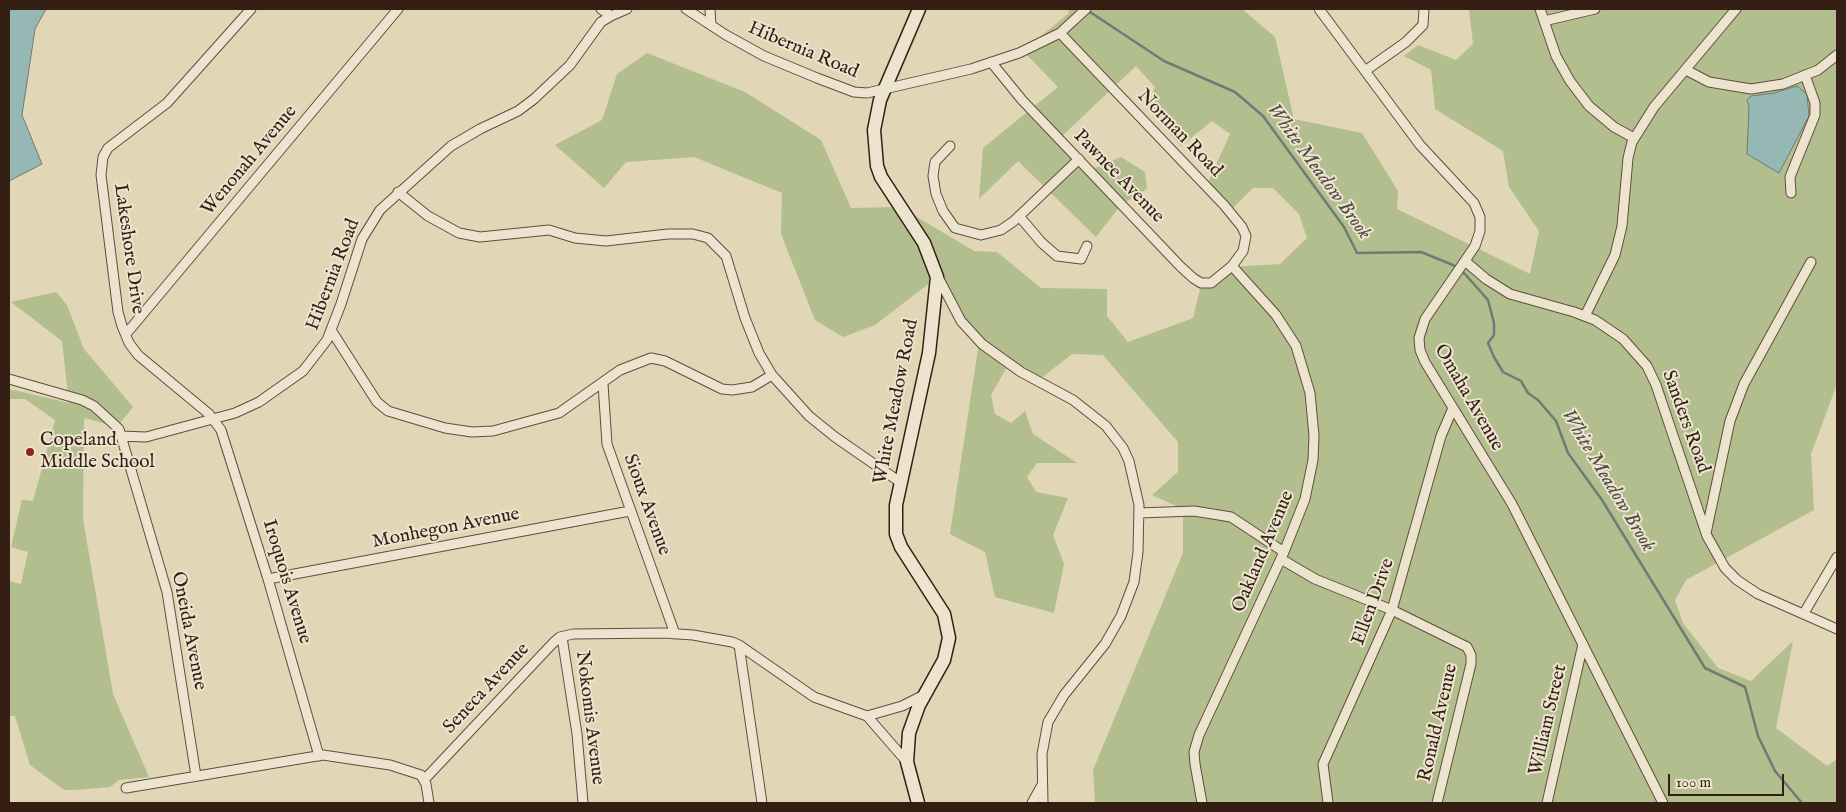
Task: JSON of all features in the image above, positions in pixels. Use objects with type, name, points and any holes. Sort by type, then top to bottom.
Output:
[{"type":"street","name":"Lakeshore Drive","points":[[215,420],[138,355],[129,343],[118,312],[101,174],[103,157],[108,148],[167,103],[251,9]]},
{"type":"street","name":"Wenonah Avenue","points":[[126,334],[398,9]]},
{"type":"street","points":[[601,9],[611,16]]},
{"type":"street","name":"Hibernia Road","points":[[215,420],[259,402],[303,371],[319,352],[331,330],[368,226],[380,210],[398,192],[464,137],[518,110],[534,99],[570,65],[601,22],[627,9]]},
{"type":"street","name":"Hibernia Road","points":[[686,9],[743,46],[817,78],[862,93],[991,62],[1041,44],[1060,33],[1086,9]]},
{"type":"street","points":[[710,9],[711,25]]},
{"type":"street","name":"White Meadow Road","points":[[918,803],[907,762],[909,734],[924,694],[944,660],[949,638],[948,625],[936,598],[911,565],[896,534],[896,505],[929,353],[937,277],[924,243],[881,177],[877,166],[874,130],[876,111],[919,9]]},
{"type":"street","name":"Omaha Avenue","points":[[1319,9],[1420,146],[1474,203],[1480,218],[1480,231],[1475,246],[1425,320],[1419,338],[1425,362],[1512,504],[1663,803]]},
{"type":"street","points":[[1366,71],[1406,42],[1423,25],[1424,9]]},
{"type":"street","points":[[1540,9],[1556,56],[1570,81],[1589,106],[1614,127],[1634,138]]},
{"type":"street","points":[[1544,21],[1595,9]]},
{"type":"street","points":[[1585,316],[1615,255],[1622,226],[1628,158],[1634,138],[1654,107],[1736,9]]},
{"type":"street","name":"Norman Road","points":[[1060,33],[1224,205],[1242,227],[1246,236],[1243,251],[1232,266]]},
{"type":"street","points":[[1686,70],[1709,82],[1751,89],[1783,84],[1806,75],[1818,70],[1837,55]]},
{"type":"street","name":"Pawnee Avenue","points":[[991,62],[1022,100],[1193,278],[1201,283],[1211,283],[1232,266]]},
{"type":"street","points":[[1791,193],[1790,177],[1815,115],[1815,103],[1806,75]]},
{"type":"street","points":[[950,146],[935,162],[932,176],[936,194],[943,212],[955,228],[981,235],[1001,230],[1019,216],[1079,159]]},
{"type":"street","points":[[398,192],[428,216],[459,233],[480,237],[549,230],[575,238],[606,241],[668,234],[700,234],[713,242],[726,256],[745,318],[759,353],[772,375],[809,416],[835,438],[900,482]]},
{"type":"street","points":[[1019,216],[1042,243],[1057,256],[1081,259],[1086,246]]},
{"type":"street","points":[[1706,533],[1730,421],[1744,384],[1811,262]]},
{"type":"street","name":"Sanders Road","points":[[1464,263],[1486,280],[1510,294],[1595,320],[1623,340],[1647,366],[1663,400],[1706,533],[1715,553],[1737,580],[1758,594],[1837,629]]},
{"type":"street","name":"Oakland Avenue","points":[[1202,803],[1194,752],[1199,735],[1283,556],[1309,485],[1314,436],[1310,392],[1296,346],[1276,315],[1232,266]]},
{"type":"street","points":[[937,277],[961,321],[982,344],[1021,372],[1073,400],[1106,426],[1123,448],[1129,461],[1139,513],[1138,552],[1134,582],[1113,632],[1064,695],[1048,722],[1042,754],[1043,803]]},
{"type":"street","points":[[331,330],[376,402],[388,411],[445,428],[472,432],[493,431],[559,413],[604,384],[620,370],[651,358],[664,361],[722,389],[732,390],[752,386],[772,375]]},
{"type":"street","name":"Oneida Avenue","points":[[9,380],[82,400],[103,414],[118,429],[167,592],[196,776]]},
{"type":"street","name":"Sioux Avenue","points":[[604,384],[607,444],[675,634]]},
{"type":"street","name":"Ellen Drive","points":[[1328,803],[1323,764],[1392,610],[1441,436],[1453,408]]},
{"type":"street","points":[[120,436],[146,436],[215,420]]},
{"type":"street","name":"Iroquois Avenue","points":[[215,420],[221,430],[268,579],[319,756]]},
{"type":"street","name":"Monhegon Avenue","points":[[268,579],[630,511]]},
{"type":"street","points":[[1139,513],[1194,511],[1231,517],[1315,579],[1392,610]]},
{"type":"street","points":[[1804,614],[1837,557]]},
{"type":"street","name":"Ronald Avenue","points":[[1392,610],[1458,641],[1469,650],[1471,664],[1437,803]]},
{"type":"street","points":[[562,637],[598,632],[675,634],[693,635],[739,645],[814,697],[867,716],[907,762]]},
{"type":"street","name":"Seneca Avenue","points":[[424,780],[535,661],[562,637]]},
{"type":"street","name":"Nokomis Avenue","points":[[562,637],[577,734],[583,803]]},
{"type":"street","name":"William Street","points":[[1547,803],[1583,644]]},
{"type":"street","points":[[739,645],[762,803]]},
{"type":"street","points":[[867,716],[902,706],[924,694]]},
{"type":"street","points":[[126,788],[319,756],[390,765],[421,775],[424,780],[428,803]]},
{"type":"street","points":[[1032,803],[1042,785]]},
{"type":"green space","points":[[1068,9],[1242,9],[1275,37],[1294,119],[1362,133],[1398,191],[1397,209],[1530,274],[1539,231],[1509,187],[1503,151],[1435,109],[1431,70],[1404,56],[1418,45],[1456,60],[1473,44],[1469,9],[1837,9],[1837,384],[1811,454],[1814,510],[1686,580],[1675,600],[1683,623],[1718,668],[1751,681],[1793,641],[1776,728],[1827,766],[1837,759],[1837,803],[1095,803],[1093,770],[1183,553],[1183,509],[1152,495],[1178,472],[1178,442],[1103,355],[1072,354],[1040,379],[1010,362],[991,395],[995,414],[1011,423],[1025,411],[1033,434],[1077,463],[1037,463],[1027,477],[1036,492],[1068,498],[1053,535],[1064,564],[1054,613],[995,597],[985,552],[950,534],[979,342],[940,275],[875,325],[843,337],[815,320],[781,234],[782,193],[694,157],[626,162],[604,188],[555,145],[602,120],[617,74],[647,53],[745,92],[821,140],[851,208],[900,207],[974,251],[997,252],[1041,288],[1107,289],[1107,316],[1128,342],[1193,318],[1201,285],[1230,267],[1280,264],[1307,238],[1299,214],[1273,188],[1253,188],[1229,212],[1206,187],[1230,134],[1212,121],[1181,146],[1147,108],[1155,87],[1136,66],[1061,137],[1088,171],[1121,157],[1145,172],[1147,189],[1121,205],[1096,237],[1018,161],[979,199],[983,148],[1058,87],[1023,51],[1069,13]]},
{"type":"green space","points":[[56,292],[67,305],[84,349],[133,407],[117,427],[84,418],[83,519],[113,694],[149,777],[119,780],[110,787],[75,790],[64,790],[30,765],[15,716],[9,716],[9,581],[21,584],[28,552],[11,547],[22,500],[33,501],[55,420],[25,399],[9,399],[9,389],[69,403],[62,341],[11,302]]},
{"type":"water","points":[[9,9],[46,9],[35,29],[22,115],[42,164],[9,181]]},
{"type":"water","points":[[1797,86],[1807,94],[1809,116],[1779,173],[1747,154],[1749,107],[1747,100],[1751,96],[1774,93]]},
{"type":"waterway","name":"White Meadow Brook","points":[[1090,12],[1164,61],[1235,92],[1263,116],[1344,227],[1357,253],[1421,252],[1453,265],[1465,274],[1488,300],[1494,323],[1494,335],[1488,343],[1503,372],[1521,381],[1528,393],[1538,400],[1556,421],[1568,453],[1602,500],[1705,668],[1745,687],[1758,736],[1775,771],[1802,803]]},
{"type":"place","name":"Copeland Middle School","points":[[30,452]]}]
